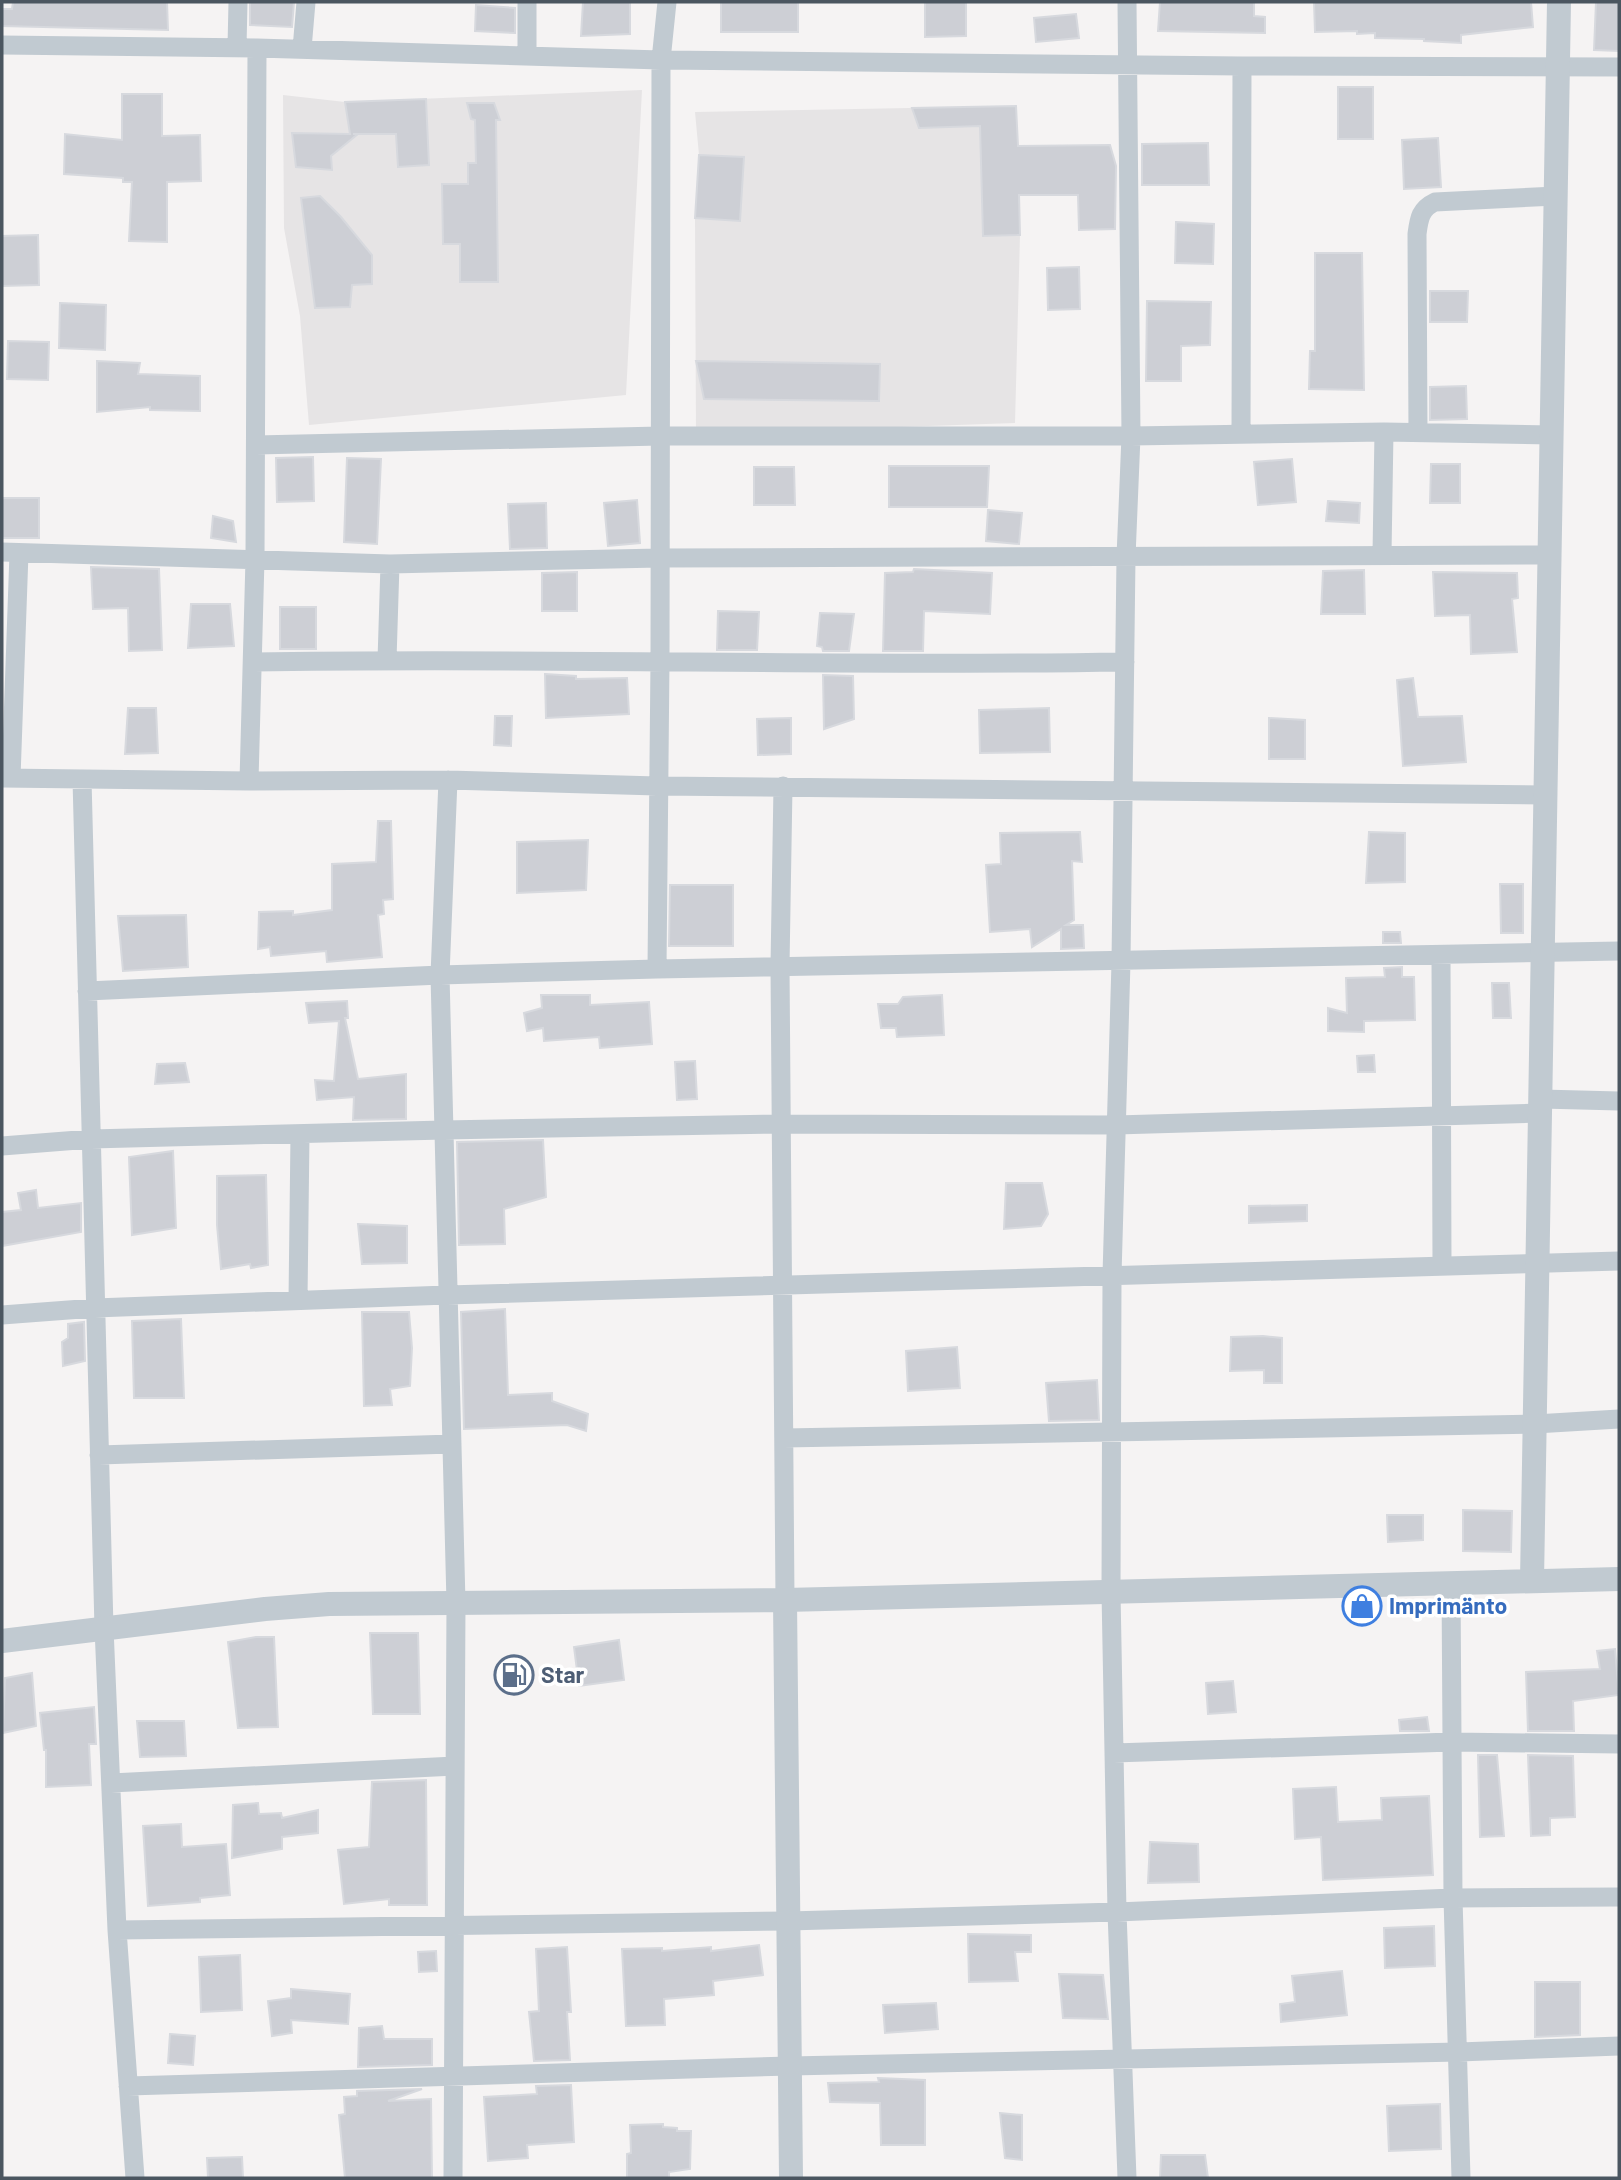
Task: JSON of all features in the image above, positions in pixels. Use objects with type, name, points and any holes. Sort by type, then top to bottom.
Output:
[{"type":"street","points":[[237,47],[238,2]]},
{"type":"street","points":[[302,49],[306,2]]},
{"type":"street","points":[[527,2],[527,56]]},
{"type":"street","points":[[657,969],[661,60],[667,2]]},
{"type":"street","points":[[1127,2],[1131,436],[1126,557],[1121,962],[1112,1275],[1111,1592],[1117,1912],[1128,2178]]},
{"type":"street","points":[[1532,1581],[1559,2]]},
{"type":"street","points":[[2,45],[237,47],[661,60],[1619,67]]},
{"type":"street","points":[[249,781],[255,559],[257,48]]},
{"type":"street","points":[[1241,434],[1242,66]]},
{"type":"street","points":[[1418,433],[1417,234],[1420,216],[1425,207],[1435,202],[1556,195]]},
{"type":"street","points":[[256,445],[660,436],[1131,436],[1384,432],[1552,435]]},
{"type":"street","points":[[1382,554],[1384,432]]},
{"type":"street","points":[[1546,794],[657,786],[448,780],[6,778],[10,552],[390,564],[659,558],[1550,555]]},
{"type":"street","points":[[387,660],[390,564]]},
{"type":"street","points":[[253,663],[387,660],[660,660],[967,665],[1125,662]]},
{"type":"street","points":[[82,779],[104,1628],[117,1930],[135,2178]]},
{"type":"street","points":[[448,780],[440,975],[456,1603],[453,2178]]},
{"type":"street","points":[[783,786],[780,966],[791,2178]]},
{"type":"street","points":[[87,991],[440,975],[657,969],[1619,951]]},
{"type":"street","points":[[1441,955],[1443,1265]]},
{"type":"street","points":[[2,1146],[91,1139],[444,1130],[782,1124],[1116,1125],[1442,1116],[1619,1101]]},
{"type":"street","points":[[298,1300],[300,1134]]},
{"type":"street","points":[[2,1315],[95,1308],[447,1295],[1619,1261]]},
{"type":"street","points":[[784,1438],[1535,1424],[1619,1419]]},
{"type":"street","points":[[99,1455],[452,1444]]},
{"type":"street","points":[[2,1641],[316,1605],[785,1600],[1619,1579]]},
{"type":"street","points":[[1451,1583],[1453,1898],[1461,2178]]},
{"type":"street","points":[[1114,1753],[1452,1742],[1619,1744]]},
{"type":"street","points":[[111,1783],[455,1766]]},
{"type":"street","points":[[117,1930],[788,1921],[1117,1912],[1453,1898],[1619,1897]]},
{"type":"street","points":[[128,2086],[790,2066],[1459,2052],[1619,2046]]},
{"type":"shaded area","points":[[642,90],[626,395],[309,425],[300,316],[284,228],[283,95],[345,102]]},
{"type":"shaded area","points":[[1016,106],[1020,235],[1015,423],[696,434],[695,218],[699,155],[695,112]]},
{"type":"building","points":[[13,2],[167,2],[168,30],[2,26],[2,9],[12,9]]},
{"type":"building","points":[[250,2],[294,2],[292,27],[250,25]]},
{"type":"building","points":[[583,2],[630,2],[630,34],[581,36]]},
{"type":"building","points":[[721,2],[798,2],[798,32],[721,32]]},
{"type":"building","points":[[925,2],[966,2],[966,36],[925,37]]},
{"type":"building","points":[[1160,2],[1254,2],[1254,16],[1265,17],[1265,33],[1158,31]]},
{"type":"building","points":[[1314,2],[1531,2],[1533,27],[1461,35],[1461,43],[1375,38],[1375,33],[1357,34],[1357,31],[1315,32]]},
{"type":"building","points":[[1596,2],[1619,2],[1619,51],[1594,50]]},
{"type":"building","points":[[476,5],[515,8],[515,33],[475,31]]},
{"type":"building","points":[[1076,14],[1079,38],[1036,42],[1034,18]]},
{"type":"building","points":[[1338,87],[1373,87],[1373,139],[1338,139]]},
{"type":"building","points":[[122,94],[162,94],[162,136],[200,135],[201,181],[167,182],[167,242],[129,241],[132,182],[123,182],[123,178],[64,174],[65,134],[122,140]]},
{"type":"building","points":[[426,99],[429,165],[398,167],[396,134],[358,134],[331,156],[332,170],[296,167],[292,133],[350,134],[345,102]]},
{"type":"building","points":[[467,103],[494,103],[500,120],[496,120],[498,282],[460,282],[460,244],[443,244],[442,184],[468,184],[468,163],[476,163],[475,120],[471,119]]},
{"type":"building","points":[[1016,106],[1018,146],[1110,145],[1116,166],[1115,229],[1079,230],[1078,195],[1019,195],[1020,235],[983,236],[980,126],[919,128],[912,108]]},
{"type":"building","points":[[1438,138],[1441,187],[1404,189],[1402,140]]},
{"type":"building","points":[[1208,143],[1209,185],[1142,185],[1142,144]]},
{"type":"building","points":[[699,155],[744,157],[740,221],[695,218]]},
{"type":"building","points":[[320,196],[372,255],[372,284],[352,285],[350,307],[315,308],[301,198]]},
{"type":"building","points":[[1176,222],[1214,224],[1213,264],[1175,263]]},
{"type":"building","points":[[38,235],[39,285],[2,286],[2,236]]},
{"type":"building","points":[[1315,253],[1362,253],[1364,390],[1309,389],[1310,351],[1315,351]]},
{"type":"building","points":[[1079,267],[1080,309],[1048,310],[1047,268]]},
{"type":"building","points":[[1430,291],[1468,291],[1467,322],[1430,322]]},
{"type":"building","points":[[1147,301],[1211,302],[1210,345],[1181,346],[1181,381],[1146,381]]},
{"type":"building","points":[[60,303],[106,305],[105,350],[59,348]]},
{"type":"building","points":[[8,341],[49,342],[48,380],[7,379]]},
{"type":"building","points":[[97,361],[140,363],[138,374],[200,376],[200,411],[150,410],[150,407],[97,412]]},
{"type":"building","points":[[696,361],[880,364],[879,401],[704,399]]},
{"type":"building","points":[[1466,386],[1467,419],[1430,420],[1430,387]]},
{"type":"building","points":[[313,457],[314,501],[277,502],[276,458]]},
{"type":"building","points":[[347,458],[381,459],[377,544],[344,542]]},
{"type":"building","points":[[1292,459],[1296,502],[1258,505],[1254,462]]},
{"type":"building","points":[[1431,464],[1460,464],[1460,503],[1430,503]]},
{"type":"building","points":[[889,466],[989,466],[987,507],[889,507]]},
{"type":"building","points":[[754,467],[794,467],[795,505],[754,505]]},
{"type":"building","points":[[2,498],[39,498],[39,538],[2,538]]},
{"type":"building","points":[[637,500],[640,543],[608,546],[604,503]]},
{"type":"building","points":[[1328,501],[1360,503],[1359,523],[1326,521]]},
{"type":"building","points":[[546,503],[547,548],[510,549],[508,504]]},
{"type":"building","points":[[988,510],[1022,513],[1019,544],[986,541]]},
{"type":"building","points":[[213,516],[233,521],[236,542],[211,538]]},
{"type":"building","points":[[91,567],[159,569],[162,650],[129,651],[128,608],[93,609]]},
{"type":"building","points":[[914,569],[992,573],[990,614],[924,611],[923,651],[883,651],[885,573],[913,572]]},
{"type":"building","points":[[1364,570],[1365,614],[1321,614],[1323,571]]},
{"type":"building","points":[[577,572],[577,611],[542,611],[542,573]]},
{"type":"building","points":[[1433,572],[1517,573],[1518,598],[1512,599],[1517,652],[1471,654],[1470,615],[1435,616]]},
{"type":"building","points":[[191,604],[230,604],[234,646],[188,648]]},
{"type":"building","points":[[280,607],[316,607],[316,649],[280,649]]},
{"type":"building","points":[[718,611],[759,612],[757,650],[717,650]]},
{"type":"building","points":[[820,613],[854,614],[849,651],[823,651],[822,647],[817,646]]},
{"type":"building","points":[[545,674],[576,676],[576,679],[627,678],[629,714],[546,718]]},
{"type":"building","points":[[823,675],[853,676],[854,719],[824,729]]},
{"type":"building","points":[[1413,678],[1418,717],[1462,716],[1466,762],[1403,766],[1397,680]]},
{"type":"building","points":[[128,708],[156,708],[158,753],[125,754]]},
{"type":"building","points":[[1049,708],[1050,752],[980,753],[979,710]]},
{"type":"building","points":[[495,716],[512,716],[511,746],[494,745]]},
{"type":"building","points":[[791,718],[791,754],[758,755],[757,719]]},
{"type":"building","points":[[1269,718],[1305,720],[1305,759],[1269,759]]},
{"type":"building","points":[[378,821],[391,821],[393,899],[383,900],[384,914],[378,915],[382,957],[327,962],[326,951],[271,956],[270,947],[258,949],[259,912],[293,911],[293,915],[332,910],[332,864],[376,862]]},
{"type":"building","points":[[1080,832],[1082,862],[1072,861],[1074,920],[1066,925],[1083,925],[1084,948],[1061,949],[1061,929],[1032,947],[1030,929],[990,932],[986,865],[1001,864],[1000,833]]},
{"type":"building","points":[[1369,832],[1405,833],[1405,882],[1366,883]]},
{"type":"building","points":[[588,840],[586,890],[517,893],[517,842]]},
{"type":"building","points":[[1500,884],[1523,884],[1523,933],[1501,933]]},
{"type":"building","points":[[670,885],[733,885],[733,946],[669,946]]},
{"type":"building","points":[[186,915],[188,967],[123,971],[118,916]]},
{"type":"building","points":[[1383,932],[1400,932],[1401,943],[1383,943]]},
{"type":"building","points":[[1402,967],[1402,977],[1414,977],[1415,1020],[1364,1021],[1364,1032],[1328,1031],[1328,1008],[1347,1013],[1346,978],[1385,977],[1384,968]]},
{"type":"building","points":[[1492,983],[1509,983],[1511,1018],[1493,1018]]},
{"type":"building","points":[[541,995],[590,995],[590,1005],[649,1002],[652,1044],[600,1048],[599,1037],[544,1041],[543,1028],[527,1031],[524,1013],[542,1008]]},
{"type":"building","points":[[942,995],[944,1035],[897,1037],[896,1028],[881,1028],[878,1004],[898,1004],[903,997]]},
{"type":"building","points":[[347,1001],[348,1018],[345,1018],[358,1079],[406,1074],[406,1119],[353,1120],[354,1097],[317,1100],[315,1080],[334,1081],[339,1021],[309,1023],[306,1003]]},
{"type":"building","points":[[1374,1055],[1375,1072],[1358,1072],[1357,1056]]},
{"type":"building","points":[[695,1061],[697,1099],[677,1100],[675,1062]]},
{"type":"building","points":[[185,1063],[189,1082],[155,1084],[157,1064]]},
{"type":"building","points":[[543,1140],[546,1197],[504,1209],[505,1244],[459,1245],[457,1142]]},
{"type":"building","points":[[173,1151],[176,1228],[132,1235],[129,1157]]},
{"type":"building","points":[[266,1175],[268,1265],[251,1268],[250,1264],[221,1269],[217,1225],[217,1176]]},
{"type":"building","points":[[1006,1183],[1042,1183],[1048,1214],[1041,1226],[1004,1229]]},
{"type":"building","points":[[36,1190],[38,1208],[81,1203],[81,1232],[2,1246],[2,1212],[21,1210],[18,1193]]},
{"type":"building","points":[[1307,1205],[1307,1221],[1249,1223],[1249,1206]]},
{"type":"building","points":[[358,1224],[407,1226],[407,1263],[362,1264]]},
{"type":"building","points":[[505,1309],[508,1395],[552,1393],[552,1401],[588,1414],[586,1431],[567,1425],[464,1429],[461,1312]]},
{"type":"building","points":[[362,1312],[409,1312],[412,1348],[410,1386],[390,1389],[392,1405],[364,1406]]},
{"type":"building","points":[[181,1319],[184,1398],[134,1398],[132,1321]]},
{"type":"building","points":[[84,1322],[85,1361],[63,1366],[62,1342],[68,1338],[68,1324]]},
{"type":"building","points":[[1231,1337],[1282,1338],[1282,1383],[1264,1383],[1264,1370],[1230,1371]]},
{"type":"building","points":[[957,1347],[960,1388],[908,1391],[906,1351]]},
{"type":"building","points":[[1097,1380],[1099,1420],[1049,1421],[1046,1383]]},
{"type":"building","points":[[1463,1510],[1512,1511],[1511,1552],[1463,1551]]},
{"type":"building","points":[[1387,1515],[1423,1515],[1423,1540],[1388,1542]]},
{"type":"building","points":[[370,1633],[418,1633],[420,1714],[373,1714]]},
{"type":"building","points":[[274,1637],[278,1727],[238,1728],[228,1642]]},
{"type":"building","points":[[619,1640],[624,1680],[579,1686],[574,1647]]},
{"type":"building","points":[[1615,1649],[1619,1695],[1573,1701],[1574,1731],[1528,1731],[1526,1672],[1600,1669],[1597,1651]]},
{"type":"building","points":[[32,1673],[36,1726],[3,1733],[5,1678]]},
{"type":"building","points":[[1233,1681],[1236,1712],[1208,1714],[1206,1683]]},
{"type":"building","points":[[94,1707],[96,1744],[89,1744],[91,1785],[46,1787],[46,1750],[40,1713]]},
{"type":"building","points":[[1427,1717],[1429,1731],[1400,1731],[1399,1720]]},
{"type":"building","points":[[137,1721],[184,1721],[186,1756],[140,1757]]},
{"type":"building","points":[[1478,1755],[1497,1755],[1504,1836],[1480,1837]]},
{"type":"building","points":[[1528,1755],[1573,1756],[1575,1817],[1550,1818],[1550,1835],[1531,1836]]},
{"type":"building","points":[[426,1780],[427,1905],[389,1905],[389,1899],[344,1904],[338,1850],[369,1847],[372,1782]]},
{"type":"building","points":[[1336,1787],[1338,1822],[1382,1820],[1381,1798],[1429,1796],[1433,1875],[1323,1880],[1321,1837],[1295,1839],[1293,1789]]},
{"type":"building","points":[[258,1803],[259,1814],[281,1813],[282,1818],[318,1810],[318,1833],[282,1837],[282,1849],[232,1858],[233,1805]]},
{"type":"building","points":[[181,1824],[182,1847],[226,1844],[230,1895],[200,1898],[200,1902],[148,1906],[143,1826]]},
{"type":"building","points":[[1150,1842],[1198,1844],[1199,1882],[1148,1883]]},
{"type":"building","points":[[1434,1926],[1435,1966],[1385,1968],[1384,1928]]},
{"type":"building","points":[[968,1934],[1031,1935],[1031,1952],[1015,1952],[1018,1981],[969,1982]]},
{"type":"building","points":[[759,1945],[763,1975],[713,1981],[714,1995],[664,1999],[665,2025],[626,2026],[622,1949],[662,1948],[662,1951],[711,1947],[711,1951]]},
{"type":"building","points":[[567,1947],[571,2012],[567,2012],[570,2060],[534,2061],[529,2012],[539,2011],[536,1949]]},
{"type":"building","points":[[436,1951],[437,1971],[419,1972],[418,1952]]},
{"type":"building","points":[[240,1955],[242,2010],[201,2012],[199,1957]]},
{"type":"building","points":[[1342,1971],[1347,2015],[1281,2022],[1280,2004],[1295,2002],[1292,1976]]},
{"type":"building","points":[[1059,1974],[1103,1975],[1108,2019],[1063,2018]]},
{"type":"building","points":[[1535,1982],[1580,1982],[1580,2035],[1535,2037]]},
{"type":"building","points":[[291,1989],[350,1994],[348,2024],[291,2020],[292,2033],[272,2036],[268,2001],[291,1998]]},
{"type":"building","points":[[936,2003],[938,2029],[885,2033],[883,2005]]},
{"type":"building","points":[[382,2026],[384,2039],[432,2039],[432,2065],[358,2067],[359,2028]]},
{"type":"building","points":[[170,2034],[195,2036],[193,2065],[168,2063]]},
{"type":"building","points":[[878,2078],[925,2080],[925,2145],[881,2145],[880,2103],[830,2102],[828,2083],[879,2082]]},
{"type":"building","points":[[571,2085],[574,2142],[527,2145],[528,2158],[488,2161],[484,2097],[537,2094],[536,2086]]},
{"type":"building","points":[[422,2089],[388,2101],[431,2099],[432,2178],[345,2178],[339,2115],[345,2114],[344,2097],[357,2096],[357,2091]]},
{"type":"building","points":[[1440,2104],[1441,2149],[1389,2151],[1387,2106]]},
{"type":"building","points":[[1000,2113],[1022,2115],[1022,2160],[1005,2158]]},
{"type":"building","points":[[663,2124],[663,2127],[677,2128],[677,2131],[691,2131],[690,2169],[669,2172],[669,2178],[627,2178],[627,2154],[631,2153],[630,2125]]},
{"type":"building","points":[[1161,2155],[1205,2155],[1208,2178],[1160,2178]]},
{"type":"building","points":[[242,2157],[243,2178],[208,2178],[207,2158]]},
{"type":"place","name":"Imprimänto","points":[[1362,1606]]},
{"type":"place","name":"Star","points":[[514,1675]]}]
